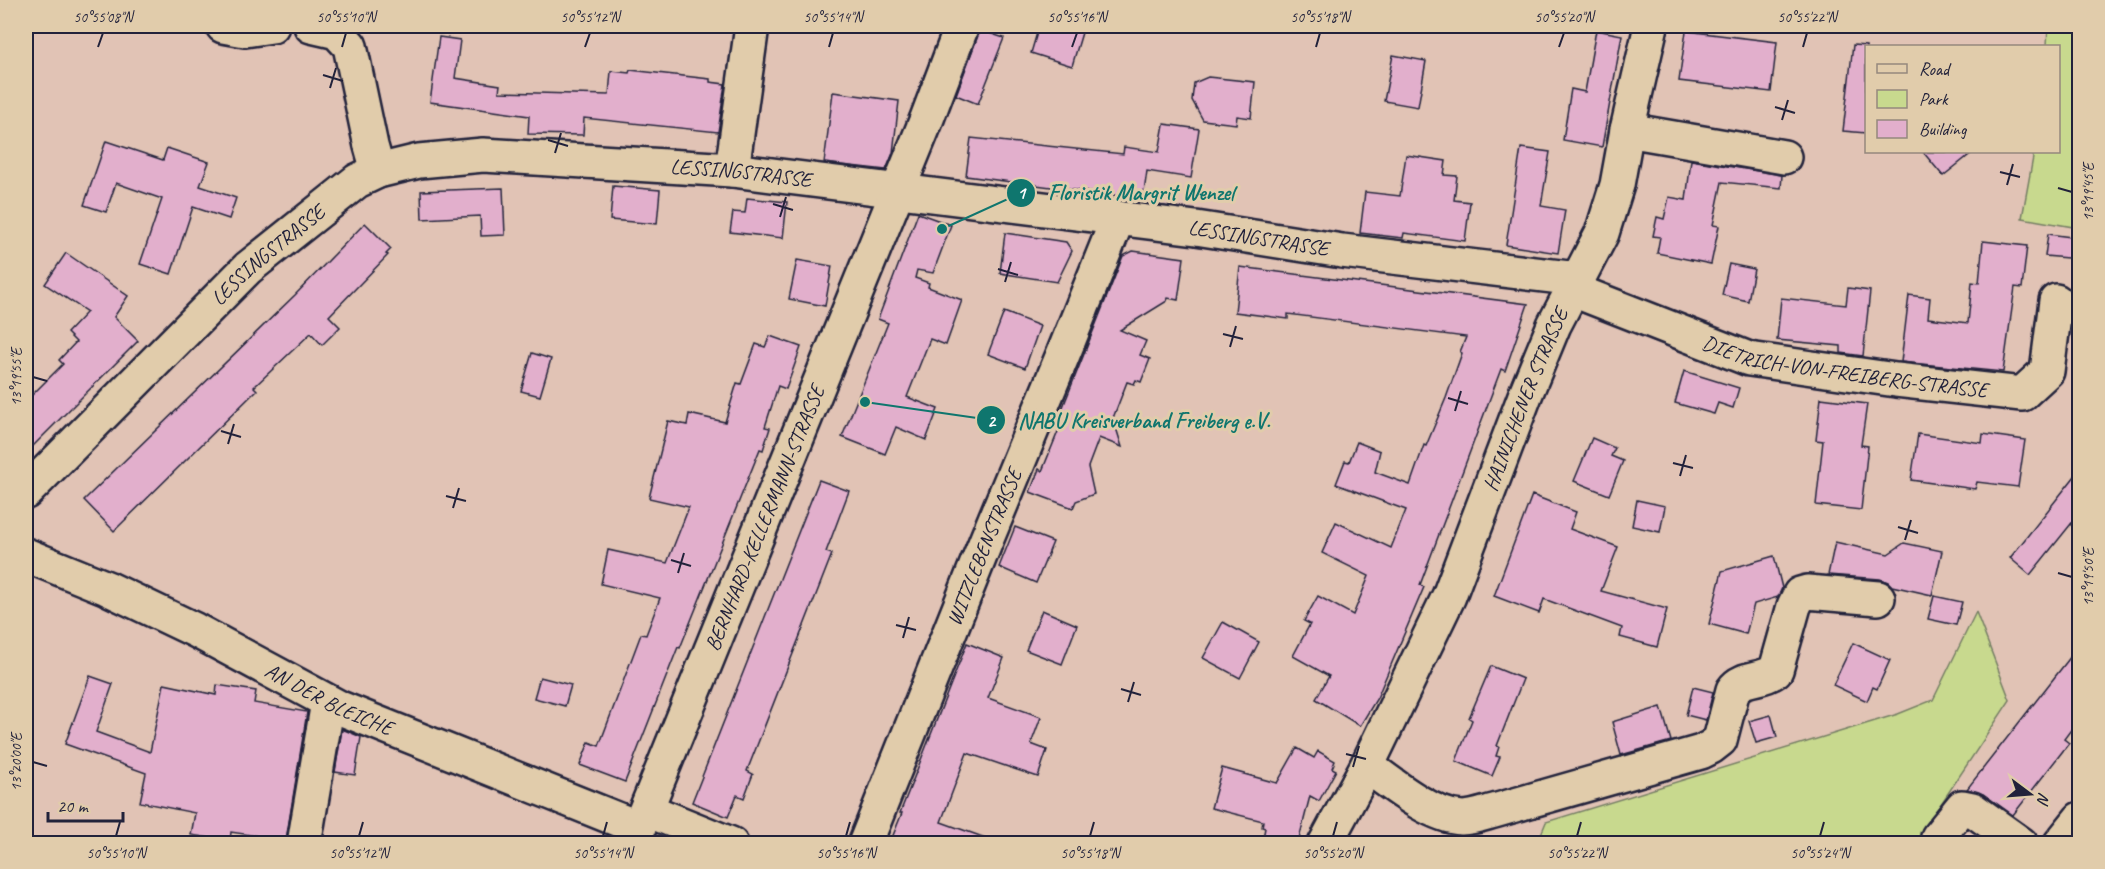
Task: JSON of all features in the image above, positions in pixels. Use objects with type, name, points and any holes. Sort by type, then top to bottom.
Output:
[{"type":"street","points":[[223,26],[245,30],[272,26]]},
{"type":"street","points":[[311,26],[337,32],[350,46],[378,171]]},
{"type":"street","points":[[732,170],[752,26]]},
{"type":"street","name":"BERNHARD-KELLERMANN-STRASSE","points":[[639,827],[926,121],[962,26]]},
{"type":"street","name":"HAINICHENER STRASSE","points":[[1325,843],[1367,766],[1449,596],[1554,325],[1602,233],[1617,184],[1651,26]]},
{"type":"street","points":[[1627,129],[1784,157]]},
{"type":"street","name":"LESSINGSTRASSE","points":[[26,492],[248,268],[357,181],[378,171],[419,161],[483,155],[732,170],[1118,218],[1576,285]]},
{"type":"street","name":"WITZLEBENSTRASSE","points":[[865,843],[1118,218]]},
{"type":"street","name":"DIETRICH-VON-FREIBERG-STRASSE","points":[[1576,285],[1749,359],[1896,380],[2022,394],[2047,371],[2056,301]]},
{"type":"street","name":"AN DER BLEICHE","points":[[26,555],[107,588],[195,630],[328,702],[639,827],[731,843]]},
{"type":"street","points":[[1367,766],[1434,809],[1463,818],[1701,752],[1720,740],[1733,690],[1738,683],[1770,675],[1776,670],[1794,606],[1800,594],[1806,592],[1878,597]]},
{"type":"street","points":[[304,843],[328,702]]},
{"type":"street","points":[[1938,837],[1962,807],[1972,809],[2021,843]]},
{"type":"street","points":[[2060,843],[2079,819]]},
{"type":"green space","points":[[2048,26],[2079,26],[2079,228],[2022,218],[2034,153],[2060,153],[2060,45],[2047,45]]},
{"type":"green space","points":[[1976,612],[2010,700],[1915,843],[1537,844],[1546,822],[1898,714],[1933,700]]},
{"type":"building","points":[[1039,26],[1084,26],[1072,66],[1031,53]]},
{"type":"building","points":[[980,30],[1004,38],[978,104],[956,95]]},
{"type":"building","points":[[1596,30],[1622,35],[1602,147],[1563,140],[1571,89],[1585,92]]},
{"type":"building","points":[[1686,31],[1777,42],[1771,92],[1679,81]]},
{"type":"building","points":[[439,37],[460,40],[455,78],[500,85],[499,92],[609,95],[611,71],[629,73],[630,70],[710,79],[710,82],[725,84],[718,132],[584,118],[583,135],[528,134],[529,116],[430,102]]},
{"type":"building","points":[[1853,45],[1865,46],[1865,133],[1843,131]]},
{"type":"building","points":[[1393,55],[1426,61],[1418,107],[1384,101]]},
{"type":"building","points":[[1208,77],[1255,82],[1251,118],[1237,116],[1236,124],[1203,120],[1192,100],[1194,83]]},
{"type":"building","points":[[833,92],[899,101],[893,153],[886,170],[824,163]]},
{"type":"building","points":[[1164,124],[1199,129],[1191,178],[1147,171],[1143,199],[966,176],[971,138],[1123,154],[1124,147],[1159,152]]},
{"type":"building","points":[[106,141],[163,160],[167,148],[209,162],[200,186],[236,198],[229,219],[193,207],[171,274],[140,264],[162,199],[116,183],[106,212],[84,205]]},
{"type":"building","points":[[1521,148],[1550,152],[1541,206],[1565,210],[1558,253],[1506,245]]},
{"type":"building","points":[[1924,153],[1972,153],[1943,176]]},
{"type":"building","points":[[1406,155],[1446,161],[1444,175],[1457,176],[1454,200],[1470,202],[1465,241],[1404,233],[1403,238],[1360,233],[1365,192],[1400,196]]},
{"type":"building","points":[[1691,160],[1782,175],[1781,188],[1722,182],[1713,225],[1719,226],[1711,264],[1657,253],[1660,237],[1653,236],[1657,217],[1664,219],[1669,197],[1686,200]]},
{"type":"building","points":[[613,186],[660,190],[657,224],[610,220]]},
{"type":"building","points":[[503,188],[505,235],[481,236],[480,216],[422,219],[421,191]]},
{"type":"building","points":[[747,198],[787,202],[783,238],[730,232],[733,212],[745,213]]},
{"type":"building","points":[[918,213],[951,225],[933,273],[917,270],[915,278],[929,283],[928,287],[962,300],[946,345],[930,339],[907,397],[938,409],[926,440],[896,427],[885,454],[842,437],[888,323],[878,319]]},
{"type":"building","points":[[365,223],[391,249],[386,254],[388,255],[329,316],[340,327],[322,345],[311,333],[254,387],[257,390],[114,531],[84,500],[295,295]]},
{"type":"building","points":[[1005,233],[1066,242],[1072,251],[1057,282],[1000,273]]},
{"type":"building","points":[[2048,234],[2079,238],[2079,259],[2045,256]]},
{"type":"building","points":[[1983,241],[2027,246],[2022,288],[2015,287],[2003,372],[1901,362],[1909,295],[1930,298],[1928,318],[1968,323],[1972,282],[1979,283]]},
{"type":"building","points":[[1133,251],[1184,258],[1178,300],[1168,298],[1167,301],[1120,330],[1146,341],[1140,355],[1150,359],[1141,382],[1136,380],[1134,384],[1127,382],[1113,418],[1122,447],[1099,438],[1088,467],[1094,494],[1076,501],[1073,508],[1030,492],[1039,469],[1042,471],[1059,429],[1055,427],[1123,256]]},
{"type":"building","points":[[66,253],[128,296],[114,317],[138,341],[26,453],[26,401],[63,364],[59,360],[76,342],[67,333],[87,312],[45,284]]},
{"type":"building","points":[[797,260],[832,266],[825,306],[789,299]]},
{"type":"building","points":[[1729,264],[1754,269],[1748,301],[1722,295]]},
{"type":"building","points":[[1240,267],[1528,304],[1505,371],[1501,369],[1420,585],[1424,587],[1377,698],[1360,726],[1316,699],[1329,676],[1293,656],[1310,624],[1304,621],[1318,596],[1353,615],[1369,576],[1322,553],[1336,522],[1391,548],[1406,510],[1336,484],[1345,461],[1349,462],[1357,442],[1380,451],[1375,472],[1410,485],[1424,445],[1426,446],[1446,398],[1466,337],[1288,314],[1288,319],[1235,312]]},
{"type":"building","points":[[1848,288],[1870,291],[1863,356],[1841,353],[1841,346],[1777,340],[1781,298],[1846,305]]},
{"type":"building","points":[[1004,312],[1040,326],[1025,368],[988,354]]},
{"type":"building","points":[[770,336],[801,347],[786,389],[778,386],[765,427],[770,428],[763,450],[760,449],[625,782],[580,765],[589,742],[599,746],[641,634],[646,635],[660,598],[601,584],[608,550],[667,563],[689,507],[649,498],[668,421],[687,425],[689,414],[725,422],[737,383],[741,384],[756,344],[765,347]]},
{"type":"building","points":[[532,353],[551,359],[540,396],[521,391]]},
{"type":"building","points":[[1684,371],[1739,388],[1733,408],[1718,403],[1714,414],[1675,403]]},
{"type":"building","points":[[1821,398],[1867,404],[1861,445],[1868,446],[1861,510],[1816,505],[1823,441],[1816,440]]},
{"type":"building","points":[[1918,434],[1982,443],[1983,434],[2025,440],[2018,487],[1977,482],[1975,489],[1911,480]]},
{"type":"building","points":[[1592,438],[1615,448],[1611,456],[1623,461],[1609,495],[1574,481]]},
{"type":"building","points":[[2079,471],[2079,514],[2030,575],[2010,558]]},
{"type":"building","points":[[819,480],[849,491],[826,552],[832,554],[747,771],[753,774],[744,798],[737,795],[728,817],[692,802]]},
{"type":"building","points":[[1532,495],[1576,512],[1570,529],[1618,547],[1601,591],[1667,609],[1657,647],[1620,637],[1622,628],[1544,599],[1539,613],[1494,596]]},
{"type":"building","points":[[1637,500],[1665,506],[1660,532],[1632,526]]},
{"type":"building","points":[[1015,527],[1053,542],[1036,583],[999,567]]},
{"type":"building","points":[[1835,542],[1888,554],[1904,543],[1942,551],[1932,595],[1892,586],[1880,579],[1828,575]]},
{"type":"building","points":[[1774,556],[1782,588],[1778,597],[1754,604],[1746,634],[1709,624],[1722,571]]},
{"type":"building","points":[[1934,596],[1962,602],[1956,625],[1928,619]]},
{"type":"building","points":[[1042,610],[1077,625],[1062,664],[1026,650]]},
{"type":"building","points":[[1223,622],[1259,642],[1240,678],[1203,658]]},
{"type":"building","points":[[967,643],[1004,658],[988,698],[1041,717],[1031,744],[1047,750],[1038,777],[967,753],[941,822],[994,841],[993,843],[890,843],[902,813],[900,813]]},
{"type":"building","points":[[1853,643],[1890,660],[1877,689],[1873,687],[1867,701],[1833,685]]},
{"type":"building","points":[[2079,646],[2079,719],[2064,739],[2069,743],[2013,815],[1983,794],[1967,789]]},
{"type":"building","points":[[1491,666],[1523,679],[1497,746],[1499,747],[1496,756],[1500,757],[1492,776],[1456,761],[1472,720],[1469,718]]},
{"type":"building","points":[[90,676],[113,684],[96,732],[150,752],[164,684],[216,695],[217,685],[256,691],[254,703],[307,712],[286,840],[231,832],[230,841],[191,835],[195,813],[140,802],[146,773],[65,744]]},
{"type":"building","points":[[540,677],[571,685],[565,706],[534,698]]},
{"type":"building","points":[[1693,687],[1713,692],[1706,720],[1686,715]]},
{"type":"building","points":[[1661,707],[1671,741],[1621,755],[1612,722]]},
{"type":"building","points":[[1771,715],[1777,737],[1756,743],[1749,721]]},
{"type":"building","points":[[342,729],[361,737],[355,775],[335,772]]},
{"type":"building","points":[[1297,748],[1314,758],[1318,751],[1335,761],[1332,768],[1336,770],[1319,801],[1310,796],[1298,843],[1262,843],[1265,828],[1262,827],[1263,821],[1211,808],[1222,768],[1277,783]]},
{"type":"place","name":"Floristik Margrit Wenzel","points":[[942,229]]},
{"type":"place","name":"NABU Kreisverband Freiberg e.V.","points":[[865,402]]}]
